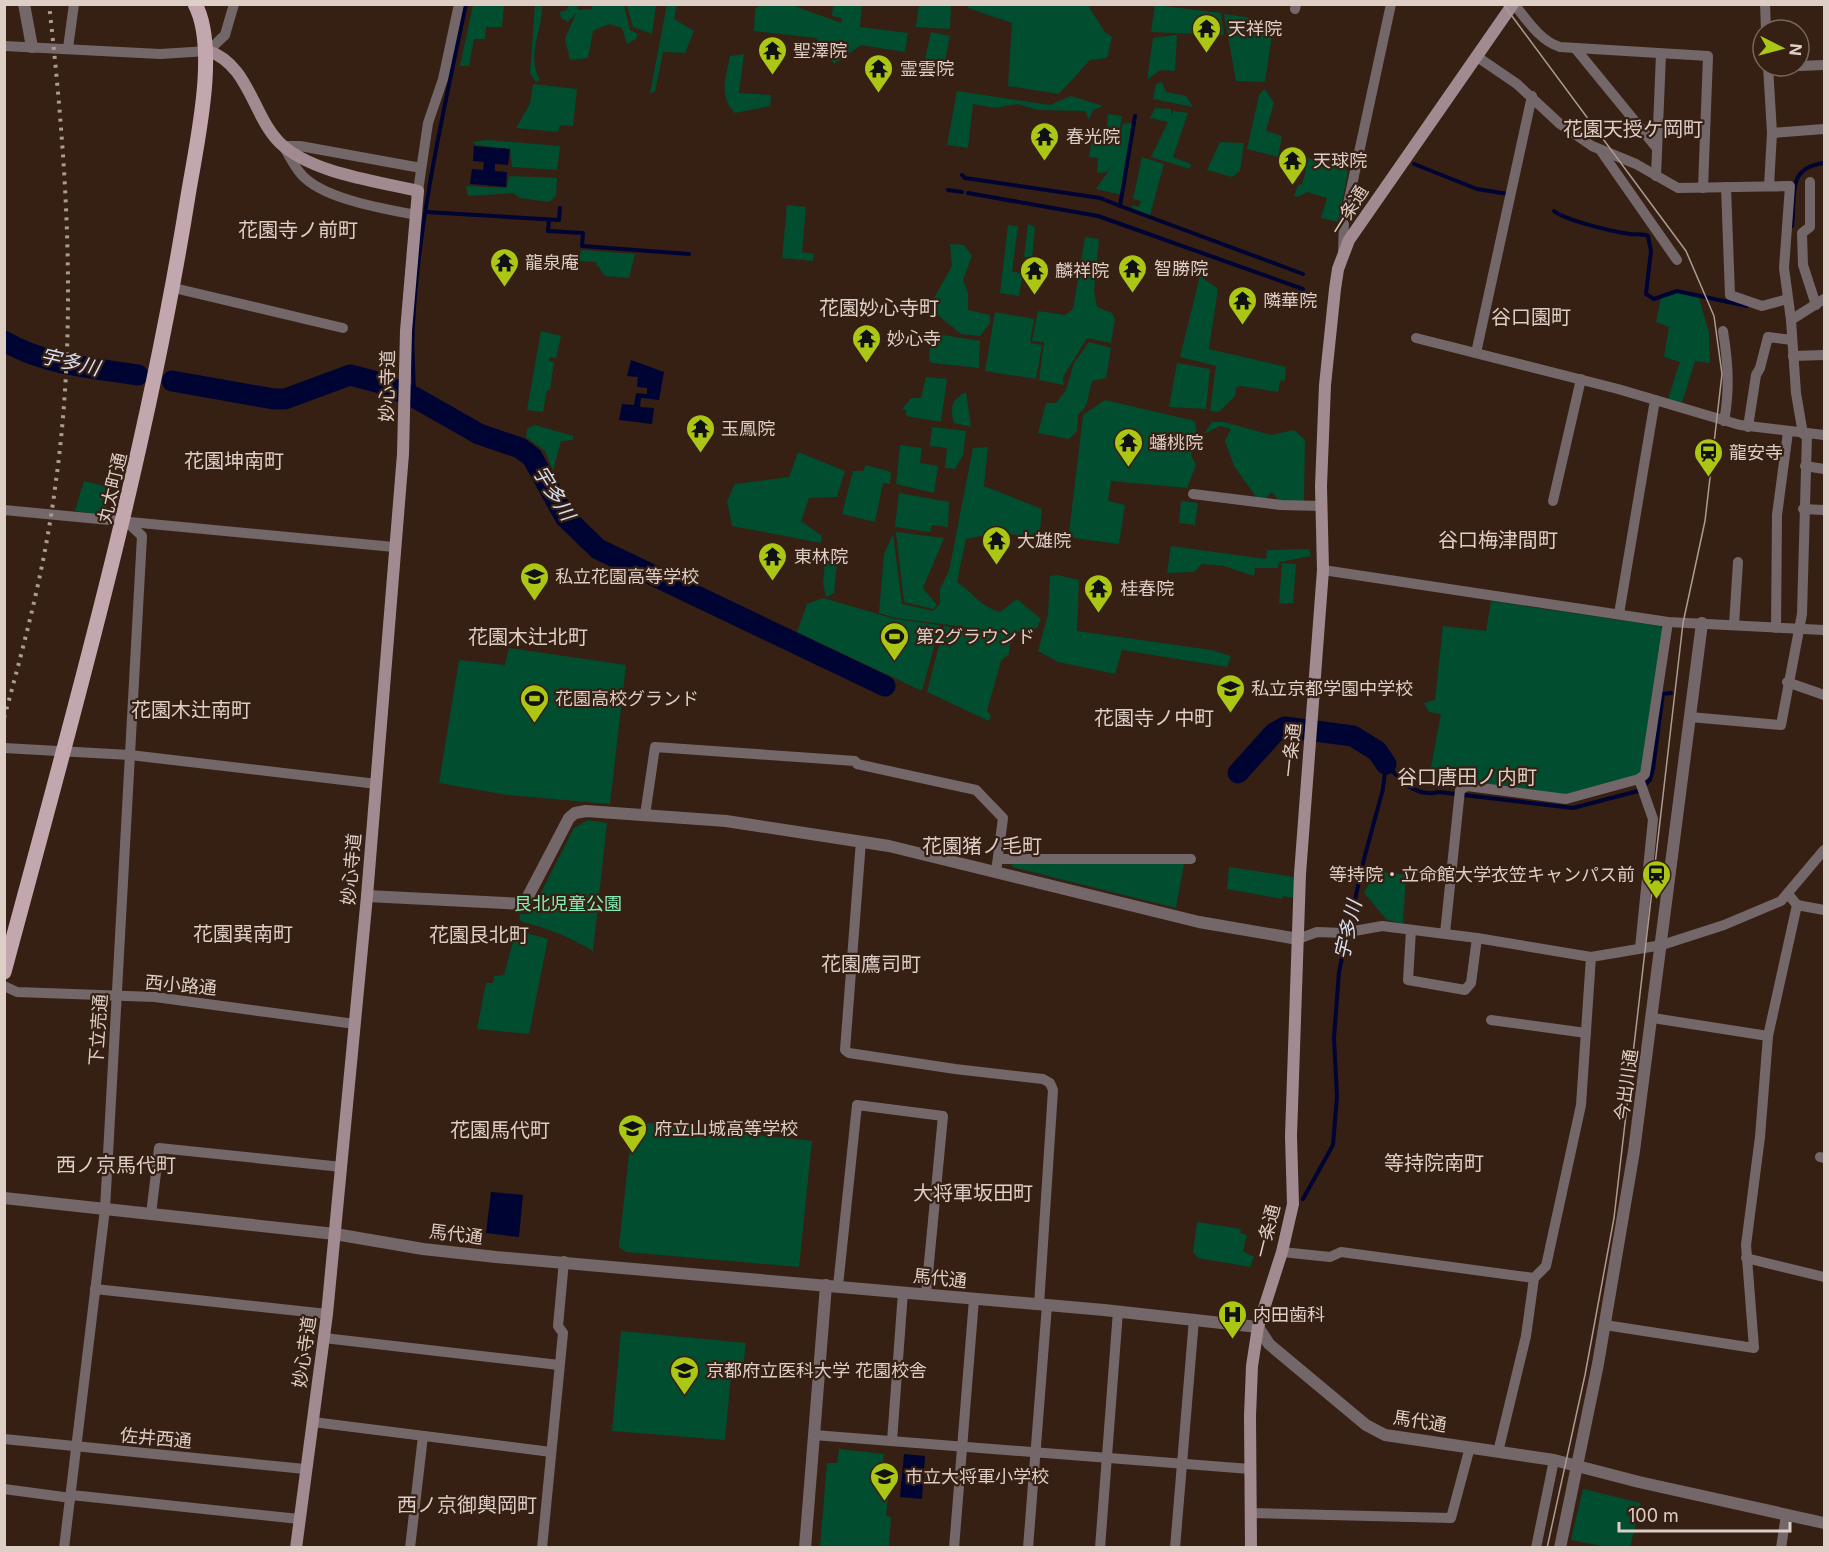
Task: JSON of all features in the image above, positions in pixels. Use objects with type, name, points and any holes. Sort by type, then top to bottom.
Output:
[{"type":"main road","name":"丸太町通","points":[[4,972],[125,520],[174,288],[208,51],[195,4]]},
{"type":"main road","name":"一条通","points":[[1251,1548],[1250,1402],[1258,1327],[1282,1252],[1293,1204],[1291,1136],[1304,797],[1323,570],[1325,385],[1335,290],[1349,240],[1514,4]]},
{"type":"main road","points":[[208,51],[232,68],[248,89],[269,127],[283,146],[299,159],[418,192]]},
{"type":"main road","name":"妙心寺道","points":[[296,1548],[327,1314],[368,896],[404,440],[406,331],[418,192]]},
{"type":"street","points":[[24,4],[32,47]]},
{"type":"street","points":[[68,48],[74,4]]},
{"type":"street","points":[[4,46],[172,53],[208,51],[225,35],[234,4]]},
{"type":"street","name":"妙心寺道","points":[[418,192],[428,123],[443,79],[459,4]]},
{"type":"street","points":[[1343,256],[1344,222],[1391,4]]},
{"type":"street","points":[[1514,4],[1550,44],[1575,48],[1707,56],[1703,188]]},
{"type":"street","points":[[1575,48],[1656,147]]},
{"type":"street","points":[[1656,176],[1661,54]]},
{"type":"street","points":[[1476,56],[1532,96],[1560,124],[1601,151],[1636,164],[1678,188],[1790,186],[1784,268],[1791,320],[1796,393],[1805,434],[1802,614],[1787,682],[1781,725],[1690,717]]},
{"type":"street","points":[[1769,78],[1772,133],[1769,186]]},
{"type":"street","points":[[1476,352],[1532,96]]},
{"type":"street","points":[[1772,133],[1824,129]]},
{"type":"street","points":[[283,146],[300,146],[421,168]]},
{"type":"street","points":[[283,146],[302,175],[316,186],[343,198],[416,215]]},
{"type":"street","points":[[1601,151],[1677,260]]},
{"type":"street","points":[[1791,320],[1820,302],[1803,265],[1802,233],[1810,226],[1810,182]]},
{"type":"street","points":[[1726,187],[1730,295],[1762,306],[1788,299]]},
{"type":"street","points":[[174,288],[343,328]]},
{"type":"street","points":[[1723,331],[1729,365],[1729,395],[1724,421]]},
{"type":"street","points":[[1416,338],[1581,379],[1748,427],[1824,435]]},
{"type":"street","points":[[1748,427],[1755,375],[1760,368],[1768,338],[1792,340]]},
{"type":"street","points":[[1793,356],[1824,355]]},
{"type":"street","points":[[1553,501],[1581,379]]},
{"type":"street","points":[[1619,614],[1655,400]]},
{"type":"street","points":[[1776,628],[1777,514],[1788,432]]},
{"type":"street","points":[[1805,466],[1824,469]]},
{"type":"street","points":[[1193,494],[1281,505],[1322,506]]},
{"type":"street","points":[[1803,509],[1824,510]]},
{"type":"street","points":[[4,510],[394,547]]},
{"type":"street","name":"下立売通","points":[[64,1548],[105,1209],[142,536],[125,520]]},
{"type":"street","points":[[1734,625],[1738,562]]},
{"type":"street","points":[[1323,570],[1668,622],[1824,630]]},
{"type":"street","points":[[1640,948],[1653,819],[1640,787],[1645,774],[1668,622]]},
{"type":"street","name":"今出川通","points":[[1560,1548],[1622,1229],[1653,1018],[1702,623]]},
{"type":"street","points":[[1787,682],[1824,695]]},
{"type":"street","points":[[645,815],[655,747],[855,761],[857,764],[976,790],[1003,818],[996,872]]},
{"type":"street","points":[[4,748],[130,755],[376,784]]},
{"type":"street","points":[[1445,933],[1459,795],[1467,786],[1566,799],[1640,787]]},
{"type":"street","points":[[368,896],[519,906],[525,904],[572,815],[586,811],[726,821],[861,841],[1199,922],[1298,939],[1317,932],[1347,932],[1382,926],[1445,933],[1592,957],[1662,945],[1724,925],[1781,901],[1824,850]]},
{"type":"street","points":[[861,841],[845,1050],[849,1053],[955,1069],[1043,1078],[1053,1090],[1028,1548]]},
{"type":"street","points":[[999,859],[1191,859]]},
{"type":"street","points":[[1788,894],[1797,905],[1824,910]]},
{"type":"street","points":[[1605,1325],[1754,1348],[1746,1258],[1768,1036],[1797,905]]},
{"type":"street","points":[[1411,930],[1408,980],[1465,990],[1471,983],[1477,938]]},
{"type":"street","points":[[1498,1452],[1526,1336],[1534,1278],[1546,1266],[1573,1150],[1581,1105],[1592,957]]},
{"type":"street","name":"西小路通","points":[[4,986],[17,992],[156,997],[355,1024]]},
{"type":"street","points":[[1653,1018],[1768,1036]]},
{"type":"street","points":[[1491,1020],[1586,1033]]},
{"type":"street","points":[[805,1548],[814,1435],[857,1106],[943,1116],[926,1294]]},
{"type":"street","points":[[150,1214],[159,1148],[342,1167]]},
{"type":"street","name":"馬代通","points":[[4,1198],[335,1234],[423,1249],[1118,1311],[1258,1327],[1269,1344],[1374,1430],[1385,1435],[1554,1460],[1639,1482],[1824,1523]]},
{"type":"street","points":[[1282,1252],[1330,1257],[1341,1251],[1534,1278]]},
{"type":"street","points":[[1746,1258],[1824,1278]]},
{"type":"street","points":[[542,1548],[563,1333],[558,1326],[564,1261]]},
{"type":"street","points":[[95,1289],[327,1314]]},
{"type":"street","points":[[892,1441],[903,1292]]},
{"type":"street","points":[[954,1548],[974,1299]]},
{"type":"street","points":[[1100,1548],[1118,1311]]},
{"type":"street","points":[[1175,1548],[1194,1319]]},
{"type":"street","points":[[324,1338],[559,1365]]},
{"type":"street","points":[[313,1422],[551,1452]]},
{"type":"street","points":[[814,1435],[1250,1468]]},
{"type":"street","points":[[410,1548],[423,1436]]},
{"type":"street","name":"佐井西通","points":[[4,1439],[305,1469]]},
{"type":"street","points":[[1251,1513],[1451,1518],[1470,1447]]},
{"type":"street","points":[[1536,1548],[1554,1460]]},
{"type":"street","points":[[4,1489],[299,1519]]},
{"type":"street","points":[[1781,1548],[1786,1515]]},
{"type":"green space","points":[[667,4],[677,5],[674,19],[694,31],[685,53],[663,52],[655,92],[650,93]]},
{"type":"green space","points":[[862,4],[860,27],[908,33],[905,52],[861,45],[834,64],[816,38],[754,31],[755,9],[760,5],[792,5],[841,23],[842,18],[832,16],[833,5]]},
{"type":"green space","points":[[968,4],[1088,5],[1104,31],[1112,37],[1107,58],[1090,60],[1059,94],[1008,86],[1012,23],[968,8]]},
{"type":"green space","points":[[473,5],[504,5],[502,27],[486,27],[485,39],[474,39],[469,66],[460,66]]},
{"type":"green space","points":[[535,5],[542,5],[535,52],[536,70],[540,80],[536,82],[530,73]]},
{"type":"green space","points":[[568,5],[577,5],[578,10],[592,9],[592,5],[624,5],[630,30],[638,34],[636,39],[627,44],[622,28],[609,24],[593,31],[588,58],[570,60],[565,39],[576,13],[568,22],[561,18],[560,12],[567,10]]},
{"type":"green space","points":[[627,5],[656,5],[652,34],[633,27]]},
{"type":"green space","points":[[919,5],[951,5],[950,29],[916,27]]},
{"type":"green space","points":[[1155,5],[1221,13],[1224,35],[1151,32]]},
{"type":"green space","points":[[1224,14],[1274,21],[1265,82],[1236,81]]},
{"type":"green space","points":[[931,32],[950,36],[944,65],[924,63]]},
{"type":"green space","points":[[1177,35],[1175,71],[1160,70],[1147,80],[1153,38]]},
{"type":"green space","points":[[744,54],[739,93],[771,95],[770,106],[735,113],[726,100],[725,79],[730,56]]},
{"type":"green space","points":[[1162,82],[1166,92],[1186,96],[1193,107],[1153,99],[1156,84]]},
{"type":"green space","points":[[533,84],[577,89],[573,126],[560,125],[558,132],[516,128],[530,104]]},
{"type":"green space","points":[[1265,89],[1274,103],[1266,131],[1282,136],[1278,157],[1247,149],[1259,95]]},
{"type":"green space","points":[[957,91],[1050,105],[1071,96],[1103,106],[1093,110],[1089,120],[1085,111],[1038,110],[1017,104],[995,108],[973,104],[968,148],[947,145]]},
{"type":"green space","points":[[1155,108],[1171,109],[1171,116],[1173,111],[1188,113],[1173,157],[1191,164],[1190,169],[1151,157],[1168,122],[1150,118]]},
{"type":"green space","points":[[1108,114],[1122,116],[1118,140],[1123,124],[1135,122],[1122,195],[1096,189],[1112,166],[1107,172],[1097,173],[1098,158],[1089,157],[1094,127],[1107,127]]},
{"type":"green space","points":[[486,140],[560,146],[557,170],[512,167],[510,149],[475,145],[473,142]]},
{"type":"green space","points":[[1220,142],[1244,143],[1240,171],[1232,177],[1207,170]]},
{"type":"green space","points":[[1284,151],[1345,169],[1348,172],[1338,222],[1321,218],[1327,198],[1307,192],[1298,197],[1294,196],[1298,185],[1302,184],[1306,170],[1281,160]]},
{"type":"green space","points":[[1142,157],[1164,164],[1150,215],[1132,208],[1132,205],[1139,207],[1141,201],[1133,199]]},
{"type":"green space","points":[[509,176],[557,178],[556,196],[549,202],[520,198],[513,193],[468,196],[466,186],[507,188]]},
{"type":"green space","points":[[787,205],[806,207],[802,252],[814,254],[813,261],[782,258]]},
{"type":"green space","points":[[1028,224],[1035,227],[1032,258],[1024,257]]},
{"type":"green space","points":[[1008,225],[1018,226],[1012,272],[1023,273],[1019,296],[1000,293]]},
{"type":"green space","points":[[1085,237],[1099,239],[1094,291],[1097,307],[1112,313],[1115,319],[1111,343],[1087,338],[1063,377],[1064,385],[1039,380],[1044,342],[1032,341],[1038,311],[1065,315],[1073,309]]},
{"type":"green space","points":[[950,244],[964,245],[972,256],[963,280],[968,293],[968,310],[990,315],[990,323],[980,336],[961,334],[934,312],[934,298],[952,266]]},
{"type":"green space","points":[[581,250],[635,254],[629,278],[605,276],[595,262],[579,261]]},
{"type":"green space","points":[[1200,276],[1218,289],[1209,349],[1286,367],[1285,380],[1280,381],[1278,392],[1236,387],[1235,396],[1219,412],[1210,411],[1216,366],[1180,357]]},
{"type":"green space","points":[[1677,293],[1699,298],[1709,333],[1710,363],[1695,361],[1682,403],[1668,399],[1680,362],[1664,357],[1669,327],[1656,322],[1661,298]]},
{"type":"green space","points":[[995,312],[1034,319],[1030,343],[1042,345],[1036,379],[985,371]]},
{"type":"green space","points":[[541,331],[561,336],[556,358],[549,357],[549,361],[554,362],[550,390],[547,390],[543,412],[527,410]]},
{"type":"green space","points":[[931,333],[980,341],[979,368],[929,361]]},
{"type":"green space","points":[[1089,342],[1111,348],[1106,378],[1092,381],[1086,406],[1078,415],[1077,431],[1069,439],[1038,433],[1046,403],[1056,403],[1066,390],[1074,363]]},
{"type":"green space","points":[[1177,363],[1210,369],[1206,409],[1169,407]]},
{"type":"green space","points":[[926,377],[947,379],[941,422],[906,416],[906,410],[902,409],[911,398],[921,398]]},
{"type":"green space","points":[[966,392],[971,427],[954,423],[953,417],[953,404]]},
{"type":"green space","name":"蟠桃院","points":[[1105,400],[1195,421],[1198,440],[1191,455],[1196,465],[1187,488],[1111,481],[1108,501],[1125,505],[1119,544],[1074,538],[1069,533],[1083,415]]},
{"type":"green space","points":[[1212,422],[1224,422],[1271,435],[1294,430],[1305,440],[1304,502],[1279,501],[1272,492],[1265,499],[1257,498],[1234,466],[1225,441],[1231,429],[1220,426],[1204,434]]},
{"type":"green space","points":[[535,425],[573,436],[573,440],[561,441],[553,471],[545,451],[526,437],[527,429]]},
{"type":"green space","points":[[932,427],[966,431],[963,455],[955,469],[945,468],[947,448],[930,446]]},
{"type":"green space","points":[[900,445],[922,448],[920,463],[938,466],[934,493],[896,484]]},
{"type":"green space","points":[[988,447],[984,486],[1042,509],[1039,541],[1003,534],[966,539],[957,582],[982,603],[1000,612],[1017,599],[1041,619],[1037,628],[1011,633],[896,618],[879,613],[884,554],[893,534],[902,604],[933,611],[940,604],[940,589],[949,571],[973,448]]},
{"type":"green space","points":[[798,452],[845,471],[837,497],[809,498],[801,521],[822,536],[821,543],[732,526],[727,501],[735,484],[789,477]]},
{"type":"green space","points":[[866,465],[891,472],[890,484],[883,483],[875,522],[842,514],[853,471],[863,471]]},
{"type":"green space","points":[[84,481],[112,488],[103,515],[75,511]]},
{"type":"green space","points":[[899,493],[949,502],[948,527],[932,525],[930,532],[895,527]]},
{"type":"green space","points":[[1181,501],[1198,503],[1195,525],[1179,523]]},
{"type":"green space","points":[[896,532],[944,538],[923,588],[937,605],[933,609],[904,602]]},
{"type":"green space","points":[[1171,546],[1266,559],[1267,550],[1309,549],[1311,556],[1279,562],[1278,568],[1255,568],[1254,576],[1224,566],[1202,564],[1194,572],[1167,573]]},
{"type":"green space","points":[[825,562],[837,563],[834,593],[826,597],[823,583]]},
{"type":"green space","points":[[1282,563],[1296,564],[1293,603],[1279,604]]},
{"type":"green space","points":[[1057,575],[1079,580],[1077,631],[1211,650],[1231,656],[1227,667],[1122,650],[1115,674],[1058,662],[1038,651],[1048,615],[1050,576]]},
{"type":"green space","name":"第2グラウンド","points":[[823,598],[895,619],[940,625],[922,691],[797,632],[807,604]]},
{"type":"green space","points":[[1491,601],[1660,626],[1664,631],[1642,772],[1636,776],[1562,795],[1435,778],[1431,767],[1441,714],[1429,712],[1424,703],[1435,700],[1443,626],[1486,631]]},
{"type":"green space","points":[[944,626],[1011,634],[1009,654],[1001,661],[987,711],[991,716],[989,721],[927,692]]},
{"type":"green space","name":"花園高校グランド","points":[[509,648],[626,665],[610,804],[507,795],[439,783],[459,660],[505,665]]},
{"type":"green space","name":"艮北児童公園","points":[[588,820],[607,823],[593,951],[576,941],[522,922],[519,918],[520,914],[530,914],[574,828]]},
{"type":"green space","points":[[1012,862],[1184,864],[1176,908],[1012,867]]},
{"type":"green space","points":[[1229,867],[1294,877],[1294,898],[1283,896],[1282,899],[1227,889]]},
{"type":"green space","points":[[1376,871],[1406,875],[1403,924],[1387,920],[1364,893]]},
{"type":"green space","points":[[516,930],[548,939],[529,1034],[477,1029],[486,983],[493,983],[494,976],[504,975]]},
{"type":"green space","points":[[650,1123],[812,1141],[799,1267],[626,1252],[619,1247],[632,1127]]},
{"type":"green space","points":[[1197,1222],[1241,1229],[1240,1233],[1247,1235],[1243,1251],[1254,1257],[1250,1267],[1198,1258],[1193,1252]]},
{"type":"green space","points":[[621,1331],[746,1343],[742,1377],[731,1376],[725,1440],[612,1431]]},
{"type":"green space","points":[[839,1449],[884,1454],[882,1481],[890,1482],[886,1516],[891,1517],[889,1547],[820,1547],[827,1463],[837,1463]]},
{"type":"green space","points":[[1583,1489],[1641,1503],[1630,1547],[1607,1547],[1571,1540]]},
{"type":"water","points":[[474,146],[510,149],[508,165],[495,164],[495,171],[507,172],[506,187],[470,184],[472,169],[483,170],[484,162],[473,161]]},
{"type":"water","points":[[631,360],[664,372],[659,400],[641,398],[640,407],[654,408],[652,424],[619,420],[622,404],[634,405],[636,393],[647,394],[647,388],[637,387],[638,377],[627,376]]},
{"type":"water","points":[[491,1192],[523,1195],[519,1237],[486,1233]]},
{"type":"water","points":[[904,1454],[925,1456],[922,1499],[900,1497]]},
{"type":"waterway","points":[[414,397],[412,333],[421,243],[449,83],[466,4]]},
{"type":"waterway","points":[[962,175],[965,178],[1100,198],[1120,206],[1135,116]]},
{"type":"waterway","points":[[1792,226],[1795,184],[1798,177],[1804,170],[1824,163]]},
{"type":"waterway","points":[[1414,164],[1477,189],[1508,194]]},
{"type":"waterway","points":[[948,190],[962,192]]},
{"type":"waterway","points":[[968,193],[1098,216],[1303,289]]},
{"type":"waterway","points":[[1120,206],[1303,274]]},
{"type":"waterway","points":[[426,212],[559,220],[560,208]]},
{"type":"waterway","points":[[1554,211],[1590,225],[1648,236],[1651,251],[1646,294],[1654,299],[1677,291],[1747,306]]},
{"type":"waterway","points":[[549,220],[548,231],[583,233],[582,246],[689,254]]},
{"type":"waterway","name":"宇多川","points":[[4,341],[19,349],[52,360],[138,375]]},
{"type":"waterway","name":"宇多川","points":[[172,381],[285,399],[350,375],[377,382],[414,397],[479,434],[520,448],[532,457],[565,517],[598,549],[885,686]]},
{"type":"waterway","points":[[1387,765],[1410,787],[1423,793],[1439,792],[1573,808],[1638,791],[1650,780],[1663,694],[1671,693]]},
{"type":"waterway","name":"宇多川","points":[[1238,773],[1274,733],[1285,727],[1353,736],[1377,751],[1386,764]]},
{"type":"waterway","name":"宇多川","points":[[1303,1199],[1333,1145],[1337,1097],[1334,1038],[1339,972],[1364,859],[1383,789],[1386,764]]},
{"type":"tram line","points":[[1503,4],[1686,251],[1714,316],[1722,374],[1705,521],[1683,623],[1614,1218],[1585,1375],[1547,1548]]},
{"type":"railway","points":[[4,718],[27,632],[46,546],[62,428],[66,367],[68,307],[65,185],[49,4]]},
{"type":"place","name":"天祥院","points":[[1207,54]]},
{"type":"place","name":"聖澤院","points":[[772,76]]},
{"type":"place","name":"霊雲院","points":[[879,94]]},
{"type":"place","name":"春光院","points":[[1045,162]]},
{"type":"place","name":"天球院","points":[[1292,186]]},
{"type":"place","name":"龍泉庵","points":[[504,288]]},
{"type":"place","name":"智勝院","points":[[1133,294]]},
{"type":"place","name":"麟祥院","points":[[1034,296]]},
{"type":"place","name":"隣華院","points":[[1242,326]]},
{"type":"place","name":"妙心寺","points":[[866,364]]},
{"type":"place","name":"玉鳳院","points":[[700,454]]},
{"type":"place","name":"蟠桃院","points":[[1128,468]]},
{"type":"place","name":"龍安寺","points":[[1708,478]]},
{"type":"place","name":"大雄院","points":[[996,566]]},
{"type":"place","name":"東林院","points":[[773,582]]},
{"type":"place","name":"私立花園高等学校","points":[[534,602]]},
{"type":"place","name":"桂春院","points":[[1099,614]]},
{"type":"place","name":"第2グラウンド","points":[[895,662]]},
{"type":"place","name":"私立京都学園中学校","points":[[1230,714]]},
{"type":"place","name":"花園高校グランド","points":[[534,724]]},
{"type":"place","name":"等持院・立命館大学衣笠キャンパス前","points":[[1656,900]]},
{"type":"place","name":"府立山城高等学校","points":[[633,1154]]},
{"type":"place","name":"内田歯科","points":[[1232,1340]]},
{"type":"place","name":"京都府立医科大学 花園校舎","points":[[685,1396]]},
{"type":"place","name":"市立大将軍小学校","points":[[884,1502]]},
{"type":"district","name":"花園天授ケ岡町","points":[[1633,129]]},
{"type":"district","name":"花園寺ノ前町","points":[[298,230]]},
{"type":"district","name":"花園妙心寺町","points":[[879,308]]},
{"type":"district","name":"谷口園町","points":[[1531,317]]},
{"type":"district","name":"花園坤南町","points":[[234,461]]},
{"type":"district","name":"谷口梅津間町","points":[[1498,540]]},
{"type":"district","name":"花園木辻北町","points":[[528,637]]},
{"type":"district","name":"花園木辻南町","points":[[191,710]]},
{"type":"district","name":"花園寺ノ中町","points":[[1154,718]]},
{"type":"district","name":"谷口唐田ノ内町","points":[[1467,777]]},
{"type":"district","name":"花園猪ノ毛町","points":[[982,846]]},
{"type":"district","name":"花園巽南町","points":[[243,934]]},
{"type":"district","name":"花園艮北町","points":[[479,935]]},
{"type":"district","name":"花園鷹司町","points":[[871,964]]},
{"type":"district","name":"花園馬代町","points":[[500,1130]]},
{"type":"district","name":"等持院南町","points":[[1434,1163]]},
{"type":"district","name":"西ノ京馬代町","points":[[116,1165]]},
{"type":"district","name":"大将軍坂田町","points":[[973,1193]]},
{"type":"district","name":"西ノ京御輿岡町","points":[[467,1505]]}]
